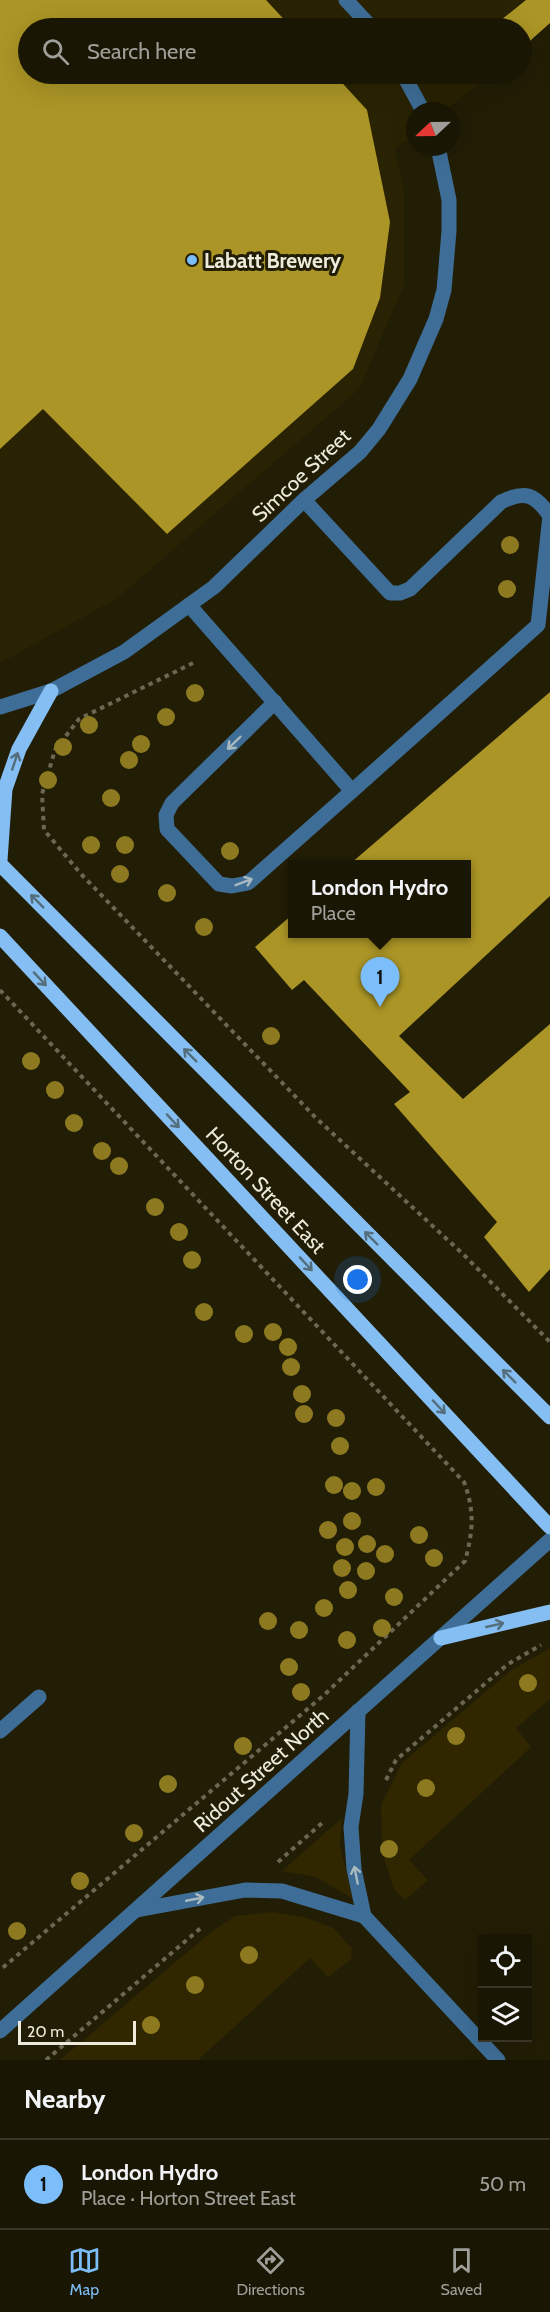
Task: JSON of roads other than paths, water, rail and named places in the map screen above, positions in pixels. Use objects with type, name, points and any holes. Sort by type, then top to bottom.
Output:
[{"type":"main road","points":[[0,862],[6,789],[19,748],[51,691]]},
{"type":"main road","name":"Horton Street East","points":[[0,862],[550,1418]]},
{"type":"main road","name":"Horton Street East","points":[[0,936],[550,1527]]},
{"type":"main road","points":[[441,1638],[550,1612]]},
{"type":"street","points":[[346,0],[363,18]]},
{"type":"street","points":[[408,84],[418,102]]},
{"type":"street","name":"Simcoe Street","points":[[0,707],[51,691],[124,652],[214,588],[304,500],[360,452],[379,429],[410,379],[436,319],[444,290],[449,201],[440,156]]},
{"type":"street","points":[[275,702],[172,803],[166,815],[167,830],[219,884],[232,886],[248,883],[538,625],[550,516],[543,505],[529,495],[514,495],[501,502],[410,589],[400,593],[390,593],[304,500]]},
{"type":"street","points":[[189,605],[352,791]]},
{"type":"street","name":"Ridout Street North","points":[[0,2031],[550,1540]]},
{"type":"street","points":[[0,1731],[39,1697]]},
{"type":"street","points":[[358,1710],[356,1794],[351,1827],[354,1869],[364,1916]]},
{"type":"street","points":[[137,1910],[245,1890],[282,1891],[364,1916],[498,2060]]},
{"type":"place","name":"Labatt Brewery","points":[[192,260]]},
{"type":"place","name":"London Hydro","points":[[380,1007]]}]
